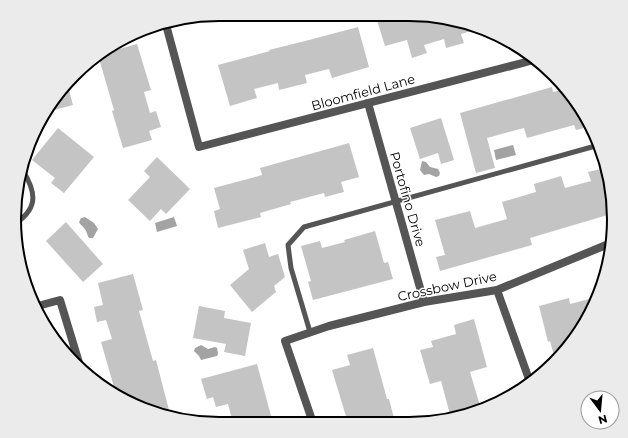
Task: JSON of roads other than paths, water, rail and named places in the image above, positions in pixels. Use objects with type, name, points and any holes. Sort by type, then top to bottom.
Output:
[{"type":"street","name":"Bloomfield Lane","points":[[167,28],[199,147],[529,61]]},
{"type":"street","name":"Portofino Drive","points":[[368,103],[424,302]]},
{"type":"street","name":"Crossbow Drive","points":[[311,417],[285,341],[329,326],[424,302],[497,290],[605,246]]},
{"type":"street","points":[[497,290],[528,377]]},
{"type":"street","points":[[40,305],[60,300],[77,357]]},
{"type":"lane","points":[[310,332],[292,268],[288,245],[304,227],[593,147]]},
{"type":"lane","points":[[21,219],[31,208],[33,199],[31,184],[26,176]]}]
